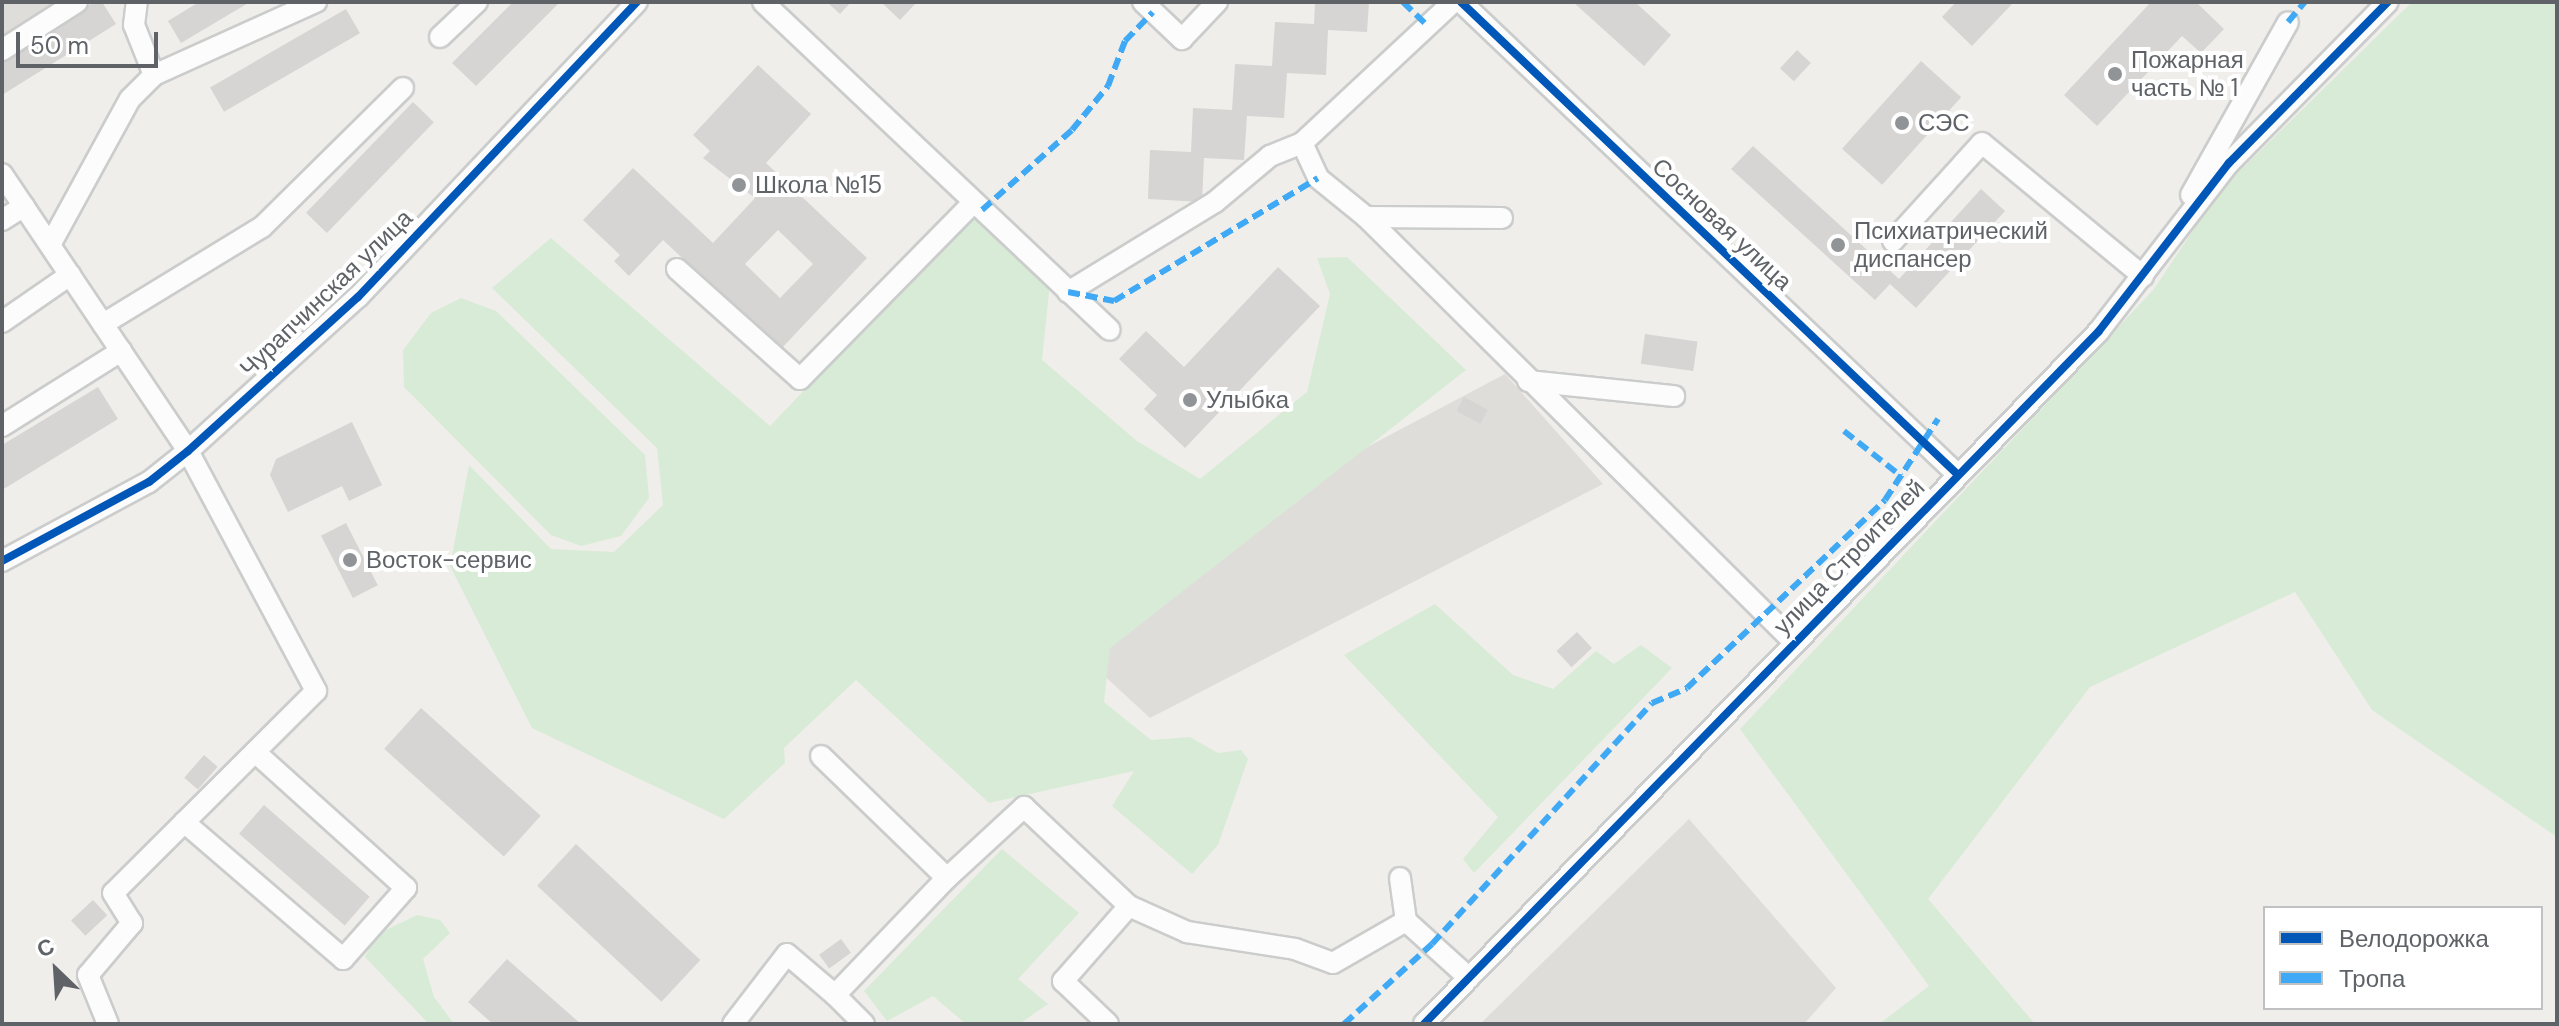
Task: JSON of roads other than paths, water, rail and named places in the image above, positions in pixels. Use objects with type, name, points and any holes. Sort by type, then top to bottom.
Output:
[{"type":"street","points":[[2,50],[77,2]]},
{"type":"street","points":[[137,2],[134,25],[154,75]]},
{"type":"street","points":[[50,245],[130,99],[154,75],[316,2]]},
{"type":"street","points":[[440,37],[477,2]]},
{"type":"street","name":"Чурапчинская улица","points":[[2,561],[149,482],[188,451],[358,297],[637,2]]},
{"type":"street","points":[[763,2],[1110,330]]},
{"type":"street","points":[[1143,2],[1182,39],[1217,2]]},
{"type":"street","points":[[1068,292],[1215,202],[1270,156],[1302,143],[1453,2]]},
{"type":"street","name":"Сосновая улица","points":[[1461,2],[1957,474]]},
{"type":"street","name":"улица Строителей","points":[[1424,1024],[2099,331],[2143,276],[2165,240],[2229,163],[2388,2]]},
{"type":"street","points":[[2165,240],[2288,22]]},
{"type":"street","points":[[103,324],[262,227],[403,88]]},
{"type":"street","points":[[1302,143],[1318,178],[1366,217],[1794,642]]},
{"type":"street","points":[[1893,241],[1982,143],[2143,276]]},
{"type":"street","points":[[2,174],[188,451],[316,691],[113,893],[132,923],[88,975],[108,1024]]},
{"type":"street","points":[[677,269],[800,379],[974,202]]},
{"type":"street","points":[[2,220],[24,206]]},
{"type":"street","points":[[1366,217],[1502,218]]},
{"type":"street","points":[[2,322],[70,275]]},
{"type":"street","points":[[2,426],[121,351]]},
{"type":"street","points":[[1528,381],[1674,396]]},
{"type":"street","points":[[184,822],[343,959],[406,888],[255,752]]},
{"type":"street","points":[[821,756],[947,878]]},
{"type":"street","points":[[835,995],[947,878],[1024,807],[1129,906],[1187,932],[1295,949],[1333,963],[1406,921]]},
{"type":"street","points":[[1400,878],[1406,921],[1469,978]]},
{"type":"street","points":[[1108,1024],[1063,981],[1129,906]]},
{"type":"street","points":[[733,1024],[787,954],[864,1024]]},
{"type":"place","name":"Пожарная часть № 1","points":[[2115,74]]},
{"type":"place","name":"СЭС","points":[[1902,123]]},
{"type":"place","name":"Школа №15","points":[[739,185]]},
{"type":"place","name":"Психиатрический диспансер","points":[[1838,245]]},
{"type":"place","name":"Улыбка","points":[[1190,400]]},
{"type":"place","name":"Восток-сервис","points":[[350,560]]}]
